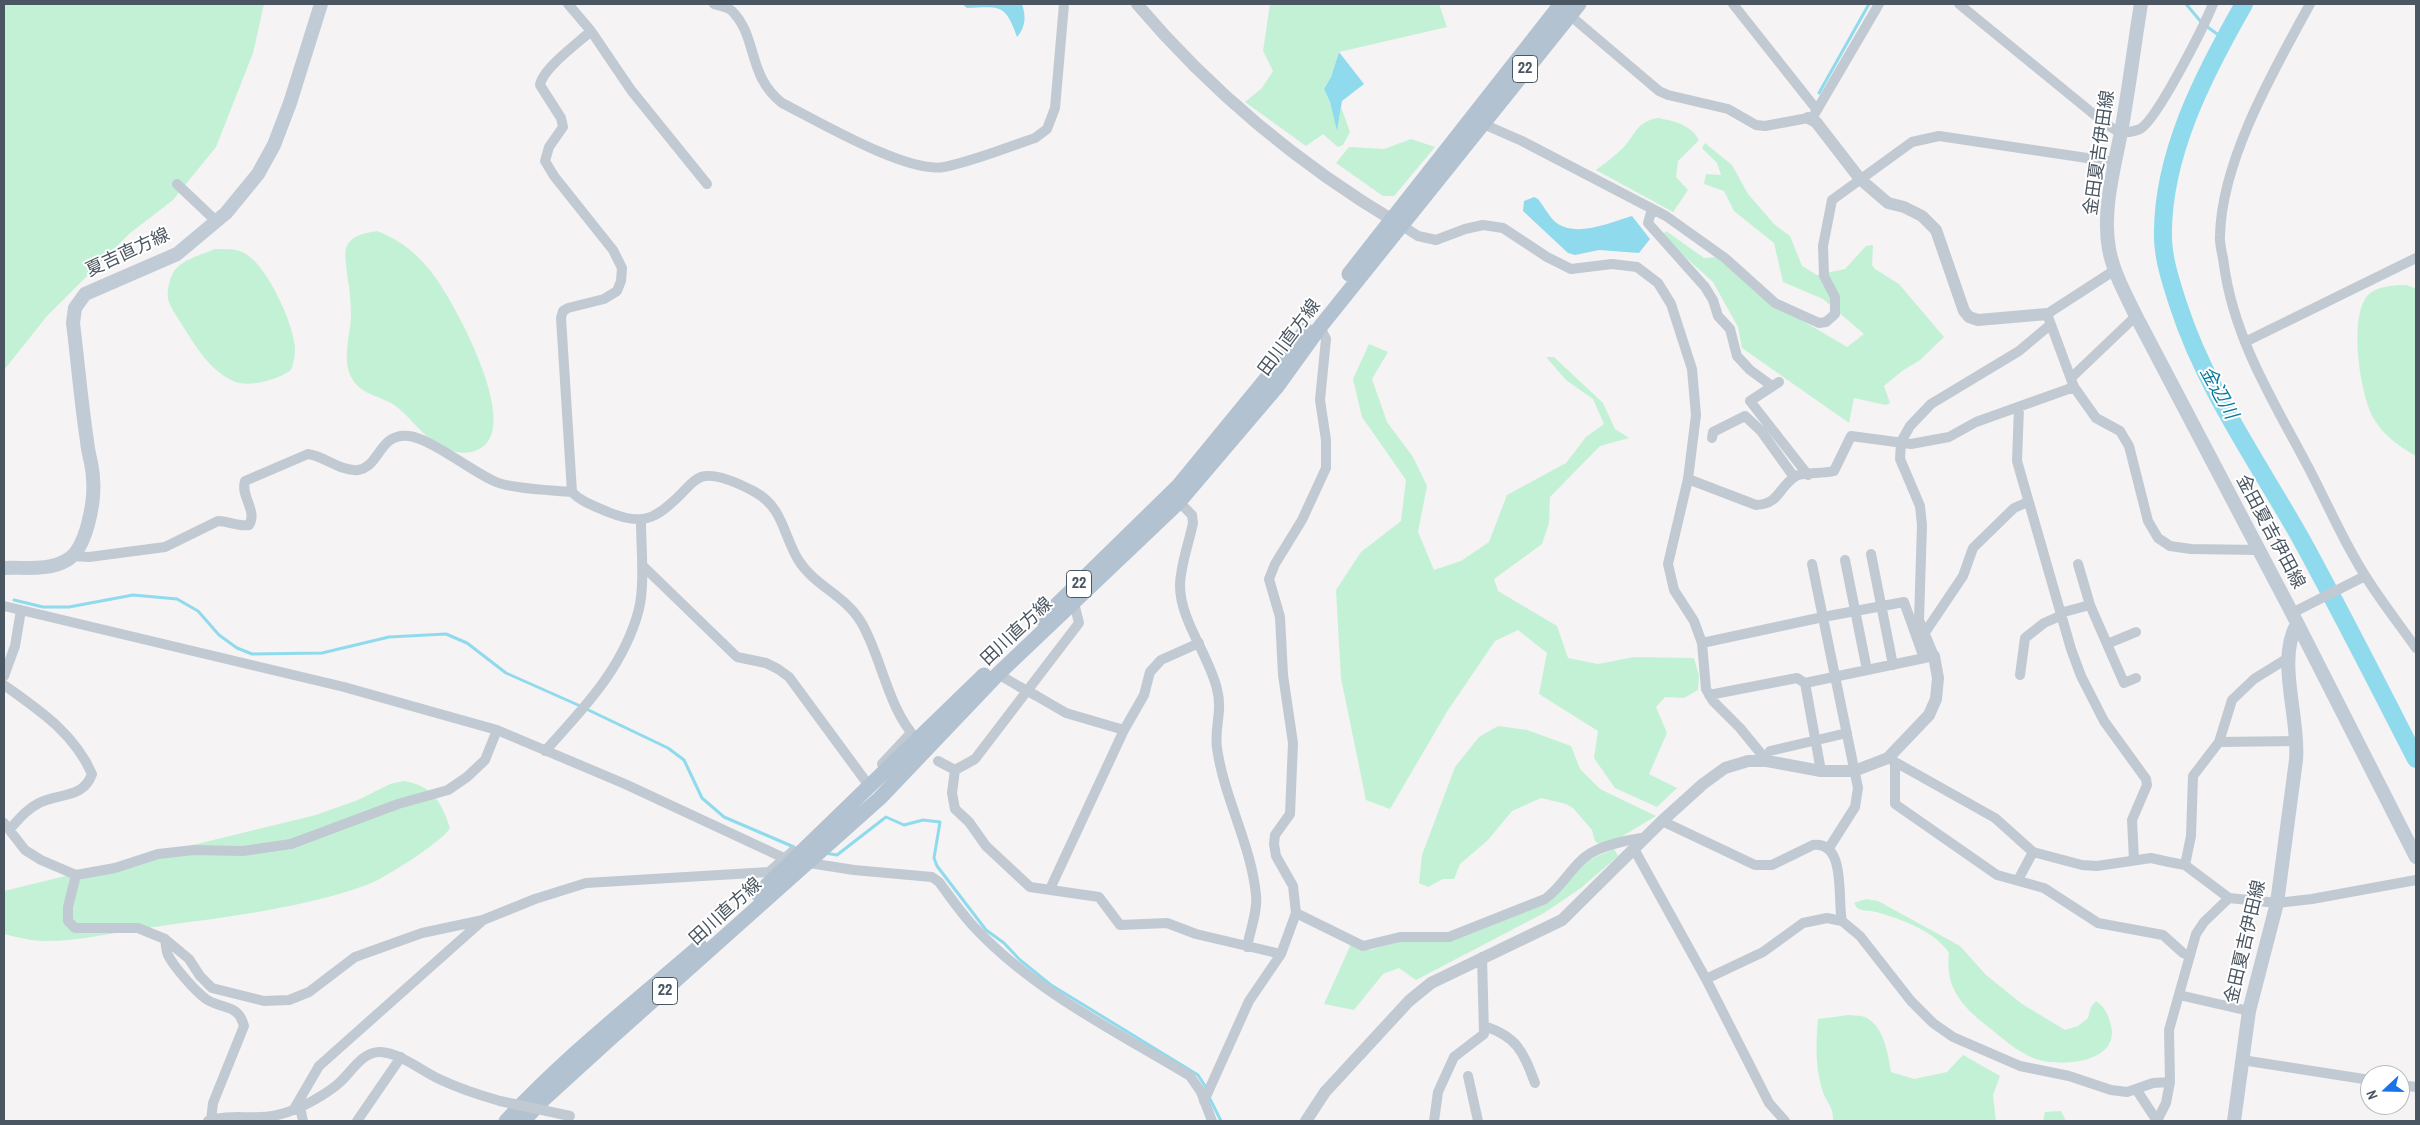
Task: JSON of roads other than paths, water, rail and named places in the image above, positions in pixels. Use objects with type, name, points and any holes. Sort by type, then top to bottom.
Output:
[{"type":"main road","name":"夏吉直方線","points":[[72,556],[77,552],[84,534],[92,504],[93,479],[73,324],[74,308],[85,294],[177,254],[216,221],[258,174],[274,145],[321,4]]},
{"type":"main road","name":"金田夏吉伊田線","points":[[2141,4],[2121,133],[2114,162],[2108,225],[2109,248],[2115,270],[2136,316],[2259,550],[2296,616],[2416,857]]},
{"type":"main road","name":"田川直方線","points":[[506,1121],[528,1097],[588,1042],[733,918],[797,859],[1140,526],[1179,485],[1396,222],[1565,6]]},
{"type":"main road","name":"田川直方線","points":[[523,1121],[604,1044],[880,798],[998,674],[1074,604],[1179,502],[1276,388],[1396,222],[1481,123],[1565,6]]},
{"type":"main road","points":[[4,568],[50,567],[72,556]]},
{"type":"main road","name":"金田夏吉伊田線","points":[[2234,1121],[2249,1011],[2277,903],[2298,741],[2288,658],[2291,634],[2296,616]]},
{"type":"street","points":[[568,4],[591,31],[631,90],[707,184]]},
{"type":"street","points":[[714,4],[732,10],[745,32],[761,79],[769,93],[782,103],[874,150],[924,167],[942,167],[1035,138],[1047,129],[1055,108],[1064,4]]},
{"type":"street","points":[[1137,4],[1166,38],[1221,92],[1266,131],[1418,236],[1436,240],[1465,229],[1483,225],[1503,228],[1547,257],[1571,268],[1612,264],[1637,268],[1658,283],[1671,304],[1692,369],[1696,415],[1688,479],[1668,564],[1674,590],[1694,621],[1702,643],[1706,689],[1768,756],[1821,771],[1854,771],[1891,761],[1929,715],[1936,699],[1938,678],[1904,602],[1702,643]]},
{"type":"street","points":[[1733,4],[1816,122],[1860,179],[1888,203],[1904,207],[1922,216],[1936,230],[1964,311],[1969,317],[1978,320],[2049,320]]},
{"type":"street","points":[[1565,6],[1659,91],[1668,96],[1728,109],[1756,125],[1765,126],[1813,116],[1879,4]]},
{"type":"street","points":[[1959,4],[2107,125],[2121,133],[2141,129],[2155,111],[2188,56],[2213,4]]},
{"type":"street","points":[[2310,4],[2285,49],[2243,139],[2226,195],[2220,235],[2226,278],[2245,342],[2264,388],[2365,576],[2416,648]]},
{"type":"street","points":[[76,875],[68,907],[68,921],[75,928],[138,928],[165,940],[189,958],[200,976],[212,988],[264,1001],[289,1000],[309,992],[355,957],[422,933],[483,920],[535,899],[586,882],[769,872],[867,783],[913,735],[893,698],[862,623],[850,605],[817,579],[799,561],[782,519],[770,503],[747,489],[716,477],[703,476],[694,481],[669,506],[640,521],[620,517],[577,498],[572,492],[561,318],[563,311],[568,308],[604,299],[617,291],[621,280],[622,268],[612,250],[554,176],[545,161],[549,147],[563,127],[561,118],[540,85],[541,79],[549,70],[591,31]]},
{"type":"street","points":[[1481,123],[1522,141],[1666,216],[1725,258],[1775,302],[1819,323],[1826,322],[1835,314],[1835,297],[1824,276],[1822,246],[1832,200],[1912,142],[1939,136],[2114,162]]},
{"type":"street","points":[[177,184],[216,221]]},
{"type":"street","points":[[1652,209],[1648,223],[1705,287],[1713,300],[1718,316],[1730,329],[1737,356],[1750,370],[1775,384],[1750,402],[1808,475]]},
{"type":"street","points":[[2245,342],[2416,258]]},
{"type":"street","points":[[1929,657],[1920,620],[1922,525],[1920,506],[1900,459],[1902,442],[1910,426],[1931,404],[2020,351],[2049,320],[2115,270]]},
{"type":"street","points":[[1688,479],[1756,505],[1774,501],[1787,482],[1794,477],[1798,475],[1824,474],[1834,470],[1851,436],[1911,444],[1949,436],[1976,422],[2019,407],[2072,383],[2136,316]]},
{"type":"street","points":[[2049,320],[2072,383],[2096,418],[2120,431],[2129,446],[2148,521],[2158,538],[2170,546],[2191,549],[2259,550]]},
{"type":"street","points":[[1204,1101],[1249,1001],[1281,954],[1296,913],[1293,886],[1276,856],[1274,844],[1275,835],[1290,814],[1293,743],[1283,676],[1280,617],[1269,579],[1275,564],[1302,520],[1326,468],[1326,440],[1320,400],[1326,339],[1320,327]]},
{"type":"street","points":[[2019,407],[2017,461],[2060,614],[2081,676],[2100,713],[2146,779],[2147,785],[2132,820],[2134,860]]},
{"type":"street","points":[[1712,438],[1713,432],[1745,416],[1762,431],[1794,477]]},
{"type":"street","points":[[72,556],[89,557],[165,547],[218,521],[227,521],[243,526],[249,525],[252,520],[252,512],[243,489],[245,481],[308,454],[351,470],[361,470],[369,464],[389,439],[400,436],[410,436],[424,441],[499,483],[572,492]]},
{"type":"street","points":[[1179,502],[1192,515],[1194,523],[1180,584],[1181,597],[1210,666],[1218,691],[1221,708],[1216,746],[1251,864],[1256,896],[1247,947]]},
{"type":"street","points":[[1924,634],[1963,576],[1973,548],[2014,508],[2028,502]]},
{"type":"street","points":[[545,751],[607,680],[626,647],[639,608],[642,565],[640,521]]},
{"type":"street","points":[[1871,554],[1893,665]]},
{"type":"street","points":[[1845,560],[1867,670]]},
{"type":"street","points":[[1812,564],[1858,788],[1855,807],[1828,848]]},
{"type":"street","points":[[2078,564],[2090,605],[2124,683],[2136,678]]},
{"type":"street","points":[[642,565],[737,657],[778,668],[789,677],[867,783]]},
{"type":"street","points":[[2296,616],[2365,576]]},
{"type":"street","points":[[955,770],[975,759],[1079,623],[1074,604]]},
{"type":"street","points":[[2020,675],[2025,638],[2044,623],[2060,614],[2090,605]]},
{"type":"street","points":[[4,606],[344,687],[497,730],[625,784],[784,858]]},
{"type":"street","points":[[4,676],[15,646],[21,610]]},
{"type":"street","points":[[2107,644],[2136,632]]},
{"type":"street","points":[[1050,888],[1124,730],[1144,696],[1150,672],[1161,660],[1199,643]]},
{"type":"street","points":[[1710,695],[1797,678],[1805,683],[1929,657]]},
{"type":"street","points":[[2185,865],[2191,836],[2193,776],[2219,742],[2232,700],[2254,679],[2288,658]]},
{"type":"street","points":[[998,674],[1066,713],[1124,730]]},
{"type":"street","points":[[1805,683],[1817,740],[1821,771]]},
{"type":"street","points":[[4,685],[64,731],[86,762],[92,774],[88,785],[76,792],[41,802],[7,826],[25,850],[76,875],[115,868],[158,854],[194,850],[243,851],[291,844],[398,804],[448,790],[467,777],[485,760],[497,730]]},
{"type":"street","points":[[1306,1121],[1325,1092],[1409,1001],[1431,983],[1562,920],[1648,837],[1662,821],[1703,784],[1726,768],[1817,740],[1847,733]]},
{"type":"street","points":[[2219,742],[2298,741]]},
{"type":"street","points":[[938,761],[955,770]]},
{"type":"street","points":[[1891,761],[1995,818],[2034,852],[2082,866],[2097,866],[2151,858],[2185,865],[2229,898],[2277,903],[2312,900],[2416,880]]},
{"type":"street","points":[[1891,761],[1895,804],[1997,875],[2018,880],[2056,894],[2098,922],[2163,935],[2182,952],[2190,956]]},
{"type":"street","points":[[955,770],[952,793],[955,809],[969,822],[986,846],[1030,887],[1050,888],[1099,897],[1120,925],[1167,923],[1196,934],[1281,954]]},
{"type":"street","points":[[1662,821],[1755,865],[1772,865],[1813,845],[1819,844],[1828,848],[1836,860],[1842,921]]},
{"type":"street","points":[[1296,913],[1363,946],[1400,937],[1450,937],[1545,899],[1555,892],[1585,857],[1621,841],[1648,837]]},
{"type":"street","points":[[1634,849],[1706,979],[1769,1104],[1785,1121]]},
{"type":"street","points":[[2018,880],[2034,852]]},
{"type":"street","points":[[809,863],[854,870],[932,877],[939,882],[975,929],[1047,989],[1190,1076],[1197,1084],[1212,1121]]},
{"type":"street","points":[[2136,1089],[2156,1121],[2166,1103],[2170,1082],[2169,1030],[2196,934],[2204,922],[2229,898]]},
{"type":"street","points":[[1706,979],[1763,952],[1803,923],[1827,918],[1842,921],[1860,936],[1911,1001],[1933,1023],[1953,1037],[2020,1066],[2069,1076],[2111,1090],[2127,1092],[2153,1083],[2170,1082]]},
{"type":"street","points":[[297,1108],[319,1066],[483,920]]},
{"type":"street","points":[[165,940],[167,954],[193,987],[207,1000],[235,1010],[241,1016],[244,1026],[214,1104],[210,1120],[262,1117],[297,1108],[339,1083],[358,1062],[369,1055],[380,1052],[400,1057],[439,1079],[477,1095],[570,1116]]},
{"type":"street","points":[[1434,1121],[1438,1092],[1454,1057],[1480,1039],[1484,1034],[1482,957]]},
{"type":"street","points":[[2179,995],[2249,1011]]},
{"type":"street","points":[[1484,1026],[1498,1030],[1522,1049],[1535,1083]]},
{"type":"street","points":[[357,1121],[400,1057]]},
{"type":"street","points":[[2242,1060],[2360,1078]]},
{"type":"street","points":[[1468,1076],[1478,1121]]},
{"type":"street","points":[[297,1108],[303,1121]]},
{"type":"water","points":[[962,4],[1022,4],[1025,17],[1024,25],[1017,37],[1009,18],[1000,9],[987,7],[967,8]]},
{"type":"water","points":[[1339,52],[1364,84],[1342,101],[1337,131],[1330,102],[1324,89],[1331,77]]},
{"type":"water","points":[[1534,197],[1538,199],[1555,222],[1566,228],[1585,229],[1632,216],[1650,239],[1639,253],[1599,250],[1575,255],[1568,253],[1523,211],[1524,201]]},
{"type":"waterway","points":[[1819,93],[1869,4]]},
{"type":"waterway","points":[[2186,4],[2202,23],[2224,39]]},
{"type":"waterway","name":"金辺川","points":[[2244,4],[2200,87],[2177,147],[2169,177],[2164,208],[2163,239],[2166,264],[2189,335],[2217,395],[2300,537],[2416,759]]},
{"type":"waterway","points":[[14,600],[43,607],[69,607],[133,595],[177,599],[198,611],[219,635],[237,648],[252,654],[322,653],[389,637],[446,634],[467,643],[506,673],[668,748],[684,760],[702,798],[724,817],[794,847]]},
{"type":"waterway","points":[[825,853],[837,855],[886,817],[904,825],[923,820],[940,822],[934,858],[937,866],[986,930],[1004,943],[1020,960],[1051,985],[1198,1075],[1207,1089]]},
{"type":"waterway","points":[[1209,1097],[1221,1121]]}]
